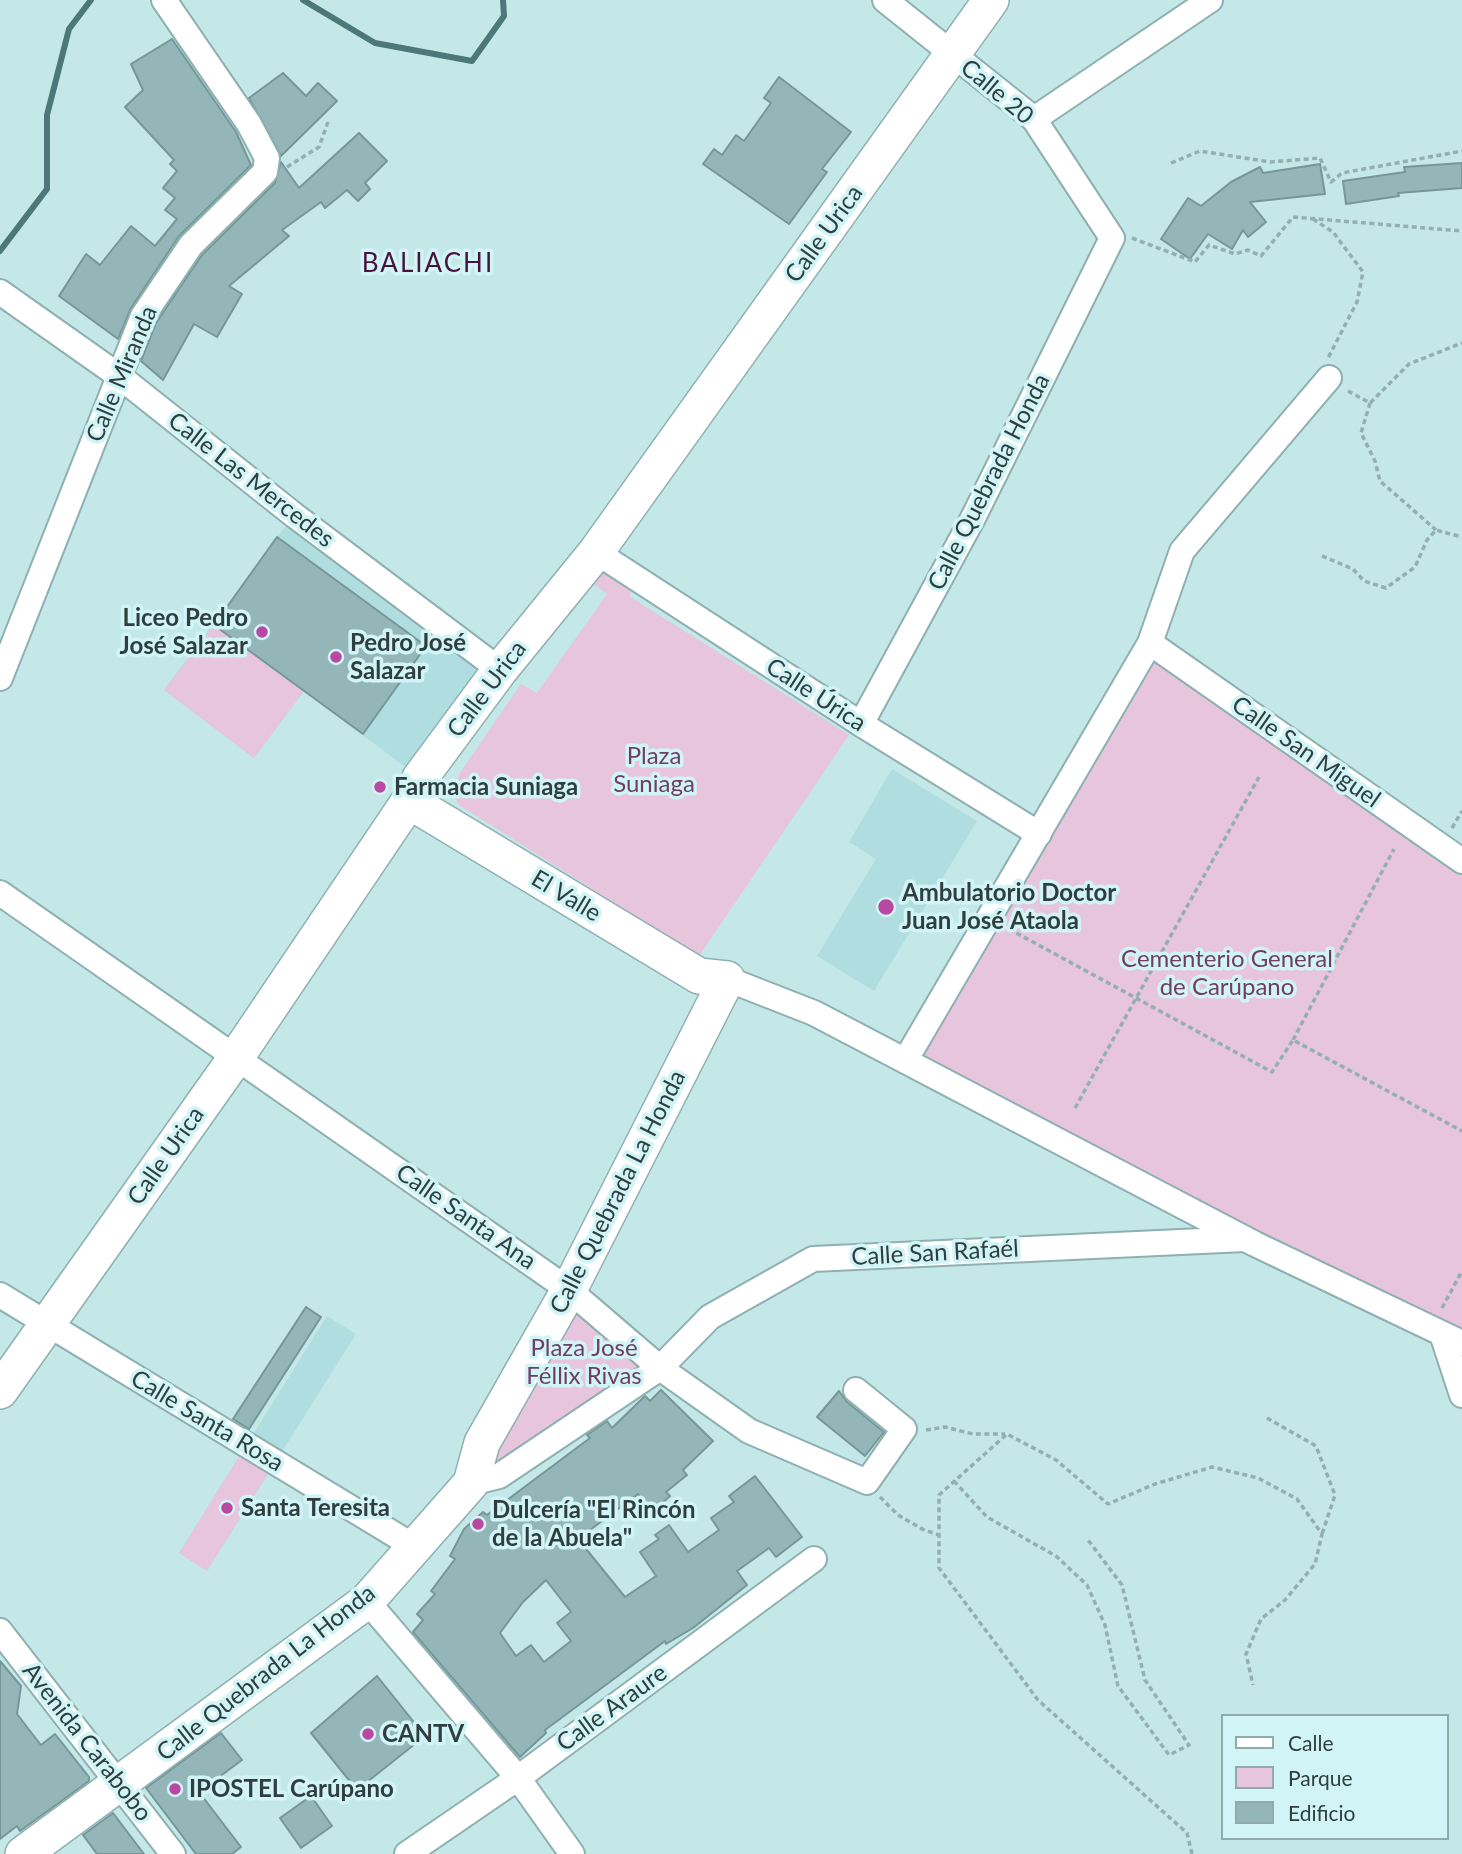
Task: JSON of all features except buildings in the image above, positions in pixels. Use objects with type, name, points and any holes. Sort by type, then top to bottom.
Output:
[{"type":"main road","name":"Calle Urica","points":[[0,1391],[237,1056],[410,801],[420,778],[500,670],[596,552],[992,0]]},
{"type":"main road","name":"El Valle","points":[[410,801],[699,976],[727,979]]},
{"type":"main road","name":"Calle Quebrada La Honda","points":[[23,1854],[367,1601],[471,1483],[482,1443],[569,1290],[727,979]]},
{"type":"street","points":[[163,0],[249,124],[267,158],[265,172]]},
{"type":"street","name":"Calle 20","points":[[885,0],[1034,120],[1112,238]]},
{"type":"street","points":[[1034,120],[1210,0]]},
{"type":"street","name":"Calle Miranda","points":[[0,678],[143,316],[163,282],[191,245],[265,172]]},
{"type":"street","name":"Calle Quebrada Honda","points":[[861,724],[973,518],[1112,238]]},
{"type":"street","name":"Calle Las Mercedes","points":[[0,292],[119,376],[294,515],[500,670]]},
{"type":"street","points":[[905,1061],[1150,643],[1182,551],[1329,378]]},
{"type":"street","name":"Calle Úrica","points":[[596,552],[861,724],[1039,834]]},
{"type":"street","name":"Calle San Miguel","points":[[1150,643],[1462,861]]},
{"type":"street","name":"Calle Santa Ana","points":[[0,893],[569,1290],[660,1367],[749,1431],[867,1482],[904,1429],[856,1390]]},
{"type":"street","name":"Calle San Rafaél","points":[[727,979],[814,1013],[1245,1239],[1445,1335]]},
{"type":"street","name":"Calle San Rafaél","points":[[660,1367],[710,1317],[813,1259],[1245,1239]]},
{"type":"street","name":"Calle Santa Rosa","points":[[0,1295],[415,1547]]},
{"type":"street","points":[[1445,1335],[1462,1395]]},
{"type":"street","points":[[471,1483],[499,1476],[660,1367]]},
{"type":"street","name":"Calle Araure","points":[[407,1854],[518,1778],[814,1559]]},
{"type":"street","points":[[367,1601],[518,1778],[572,1854]]},
{"type":"street","name":"Avenida Carabobo","points":[[0,1631],[173,1854]]},
{"type":"path","points":[[265,172],[282,169],[307,158],[319,147],[328,122]]},
{"type":"path","points":[[1171,163],[1200,151],[1270,162],[1320,158],[1331,182],[1342,173],[1462,152]]},
{"type":"path","points":[[1112,238],[1139,240],[1195,262],[1209,246],[1235,254],[1248,250],[1261,256],[1293,216],[1462,231]]},
{"type":"path","points":[[1311,218],[1334,232],[1363,272],[1357,302],[1328,355],[1329,378],[1370,403]]},
{"type":"path","points":[[1462,343],[1409,364],[1370,403],[1361,433],[1375,461],[1380,481],[1436,530],[1462,537]]},
{"type":"path","points":[[1322,556],[1353,569],[1364,581],[1386,588],[1415,567],[1427,540],[1436,530]]},
{"type":"path","points":[[1075,1108],[1259,777]]},
{"type":"path","points":[[990,918],[1272,1072],[1293,1040],[1394,849]]},
{"type":"path","points":[[1293,1040],[1462,1131]]},
{"type":"path","points":[[1445,1335],[1462,1271]]},
{"type":"path","points":[[1253,1685],[1246,1654],[1261,1619],[1285,1600],[1315,1564],[1335,1495],[1316,1446],[1267,1418]]},
{"type":"path","points":[[919,1432],[945,1427],[973,1434],[1007,1434],[1056,1460],[1108,1504],[1155,1484],[1212,1467],[1258,1479],[1297,1500],[1322,1534]]},
{"type":"path","points":[[1007,1434],[939,1495],[940,1568],[1038,1700],[1187,1833],[1192,1854]]},
{"type":"path","points":[[954,1481],[987,1517],[1056,1556],[1087,1585],[1105,1625],[1118,1686],[1169,1755],[1189,1745],[1145,1680],[1122,1585],[1088,1540]]},
{"type":"path","points":[[882,1488],[880,1497],[898,1515],[939,1535]]},
{"type":"shaded area","name":"Pedro José Salazar","points":[[294,515],[500,670],[420,778],[304,691],[254,758],[164,690]]},
{"type":"shaded area","name":"Ambulatorio Doctor Juan José Ataola","points":[[892,769],[977,821],[874,991],[817,956],[876,859],[849,842]]},
{"type":"shaded area","name":"Santa Teresita","points":[[327,1316],[356,1334],[207,1571],[179,1553]]},
{"type":"green space","name":"Plaza Suniaga","points":[[603,561],[637,583],[629,596],[849,735],[699,956],[459,805],[454,796],[459,774],[521,684],[537,693],[607,594],[590,581]]},
{"type":"green space","points":[[214,625],[304,691],[254,758],[164,690]]},
{"type":"green space","name":"Cementerio General de Carúpano","points":[[1150,643],[1462,861],[1462,1343],[905,1061]]},
{"type":"green space","name":"Plaza José Féllix Rivas","points":[[574,1301],[649,1367],[480,1473]]},
{"type":"green space","name":"Santa Teresita","points":[[246,1445],[275,1462],[207,1571],[179,1553]]},
{"type":"waterway","points":[[0,251],[47,189],[47,115],[69,29],[91,0]]},
{"type":"waterway","points":[[303,0],[375,43],[472,61],[504,16],[503,0]]},
{"type":"place","name":"Liceo Pedro José Salazar","points":[[262,632]]},
{"type":"place","name":"Pedro José Salazar","points":[[336,657]]},
{"type":"place","name":"Farmacia Suniaga","points":[[380,787]]},
{"type":"place","name":"Ambulatorio Doctor Juan José Ataola","points":[[886,907]]},
{"type":"place","name":"Santa Teresita","points":[[227,1508]]},
{"type":"place","name":"Dulcería \"El Rincón de la Abuela\"","points":[[478,1524]]},
{"type":"place","name":"CANTV","points":[[368,1734]]},
{"type":"place","name":"IPOSTEL Carúpano","points":[[175,1789]]},
{"type":"district","name":"BALIACHI","points":[[428,264]]}]
